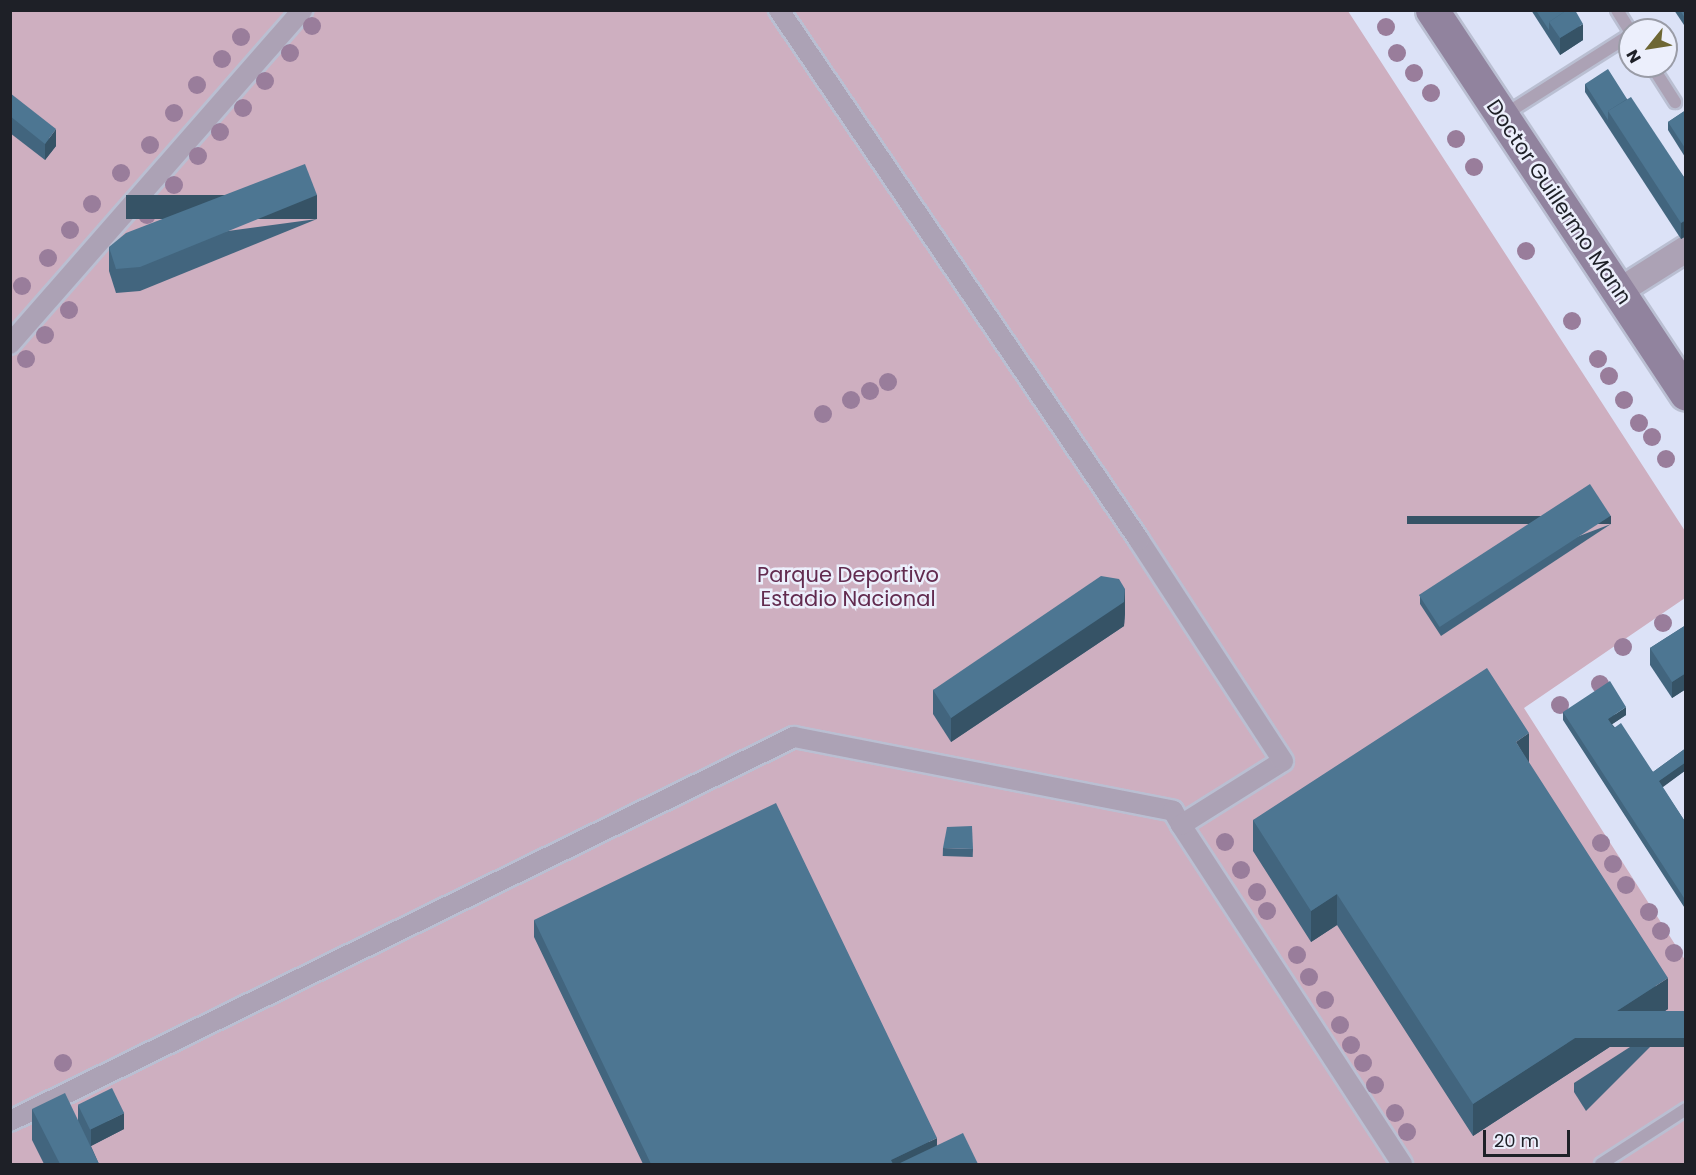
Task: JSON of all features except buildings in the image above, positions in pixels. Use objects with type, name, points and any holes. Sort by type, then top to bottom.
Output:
[{"type":"main road","name":"Doctor Guillermo Mann","points":[[1432,10],[1686,394]]},
{"type":"street","points":[[10,344],[302,10]]},
{"type":"street","points":[[779,10],[1139,540],[1283,760],[1181,825]]},
{"type":"street","points":[[1618,292],[1686,249]]},
{"type":"street","points":[[10,1121],[794,737],[1173,811],[1402,1164]]},
{"type":"lane","points":[[1502,116],[1618,41]]},
{"type":"lane","points":[[1660,78],[1676,102]]},
{"type":"lane","points":[[1601,1164],[1686,1109]]},
{"type":"green space","name":"Parque Deportivo Estadio Nacional","points":[[10,11],[1348,11],[1685,531],[1685,598],[1524,708],[1685,960],[1685,1164],[11,1164]]}]
